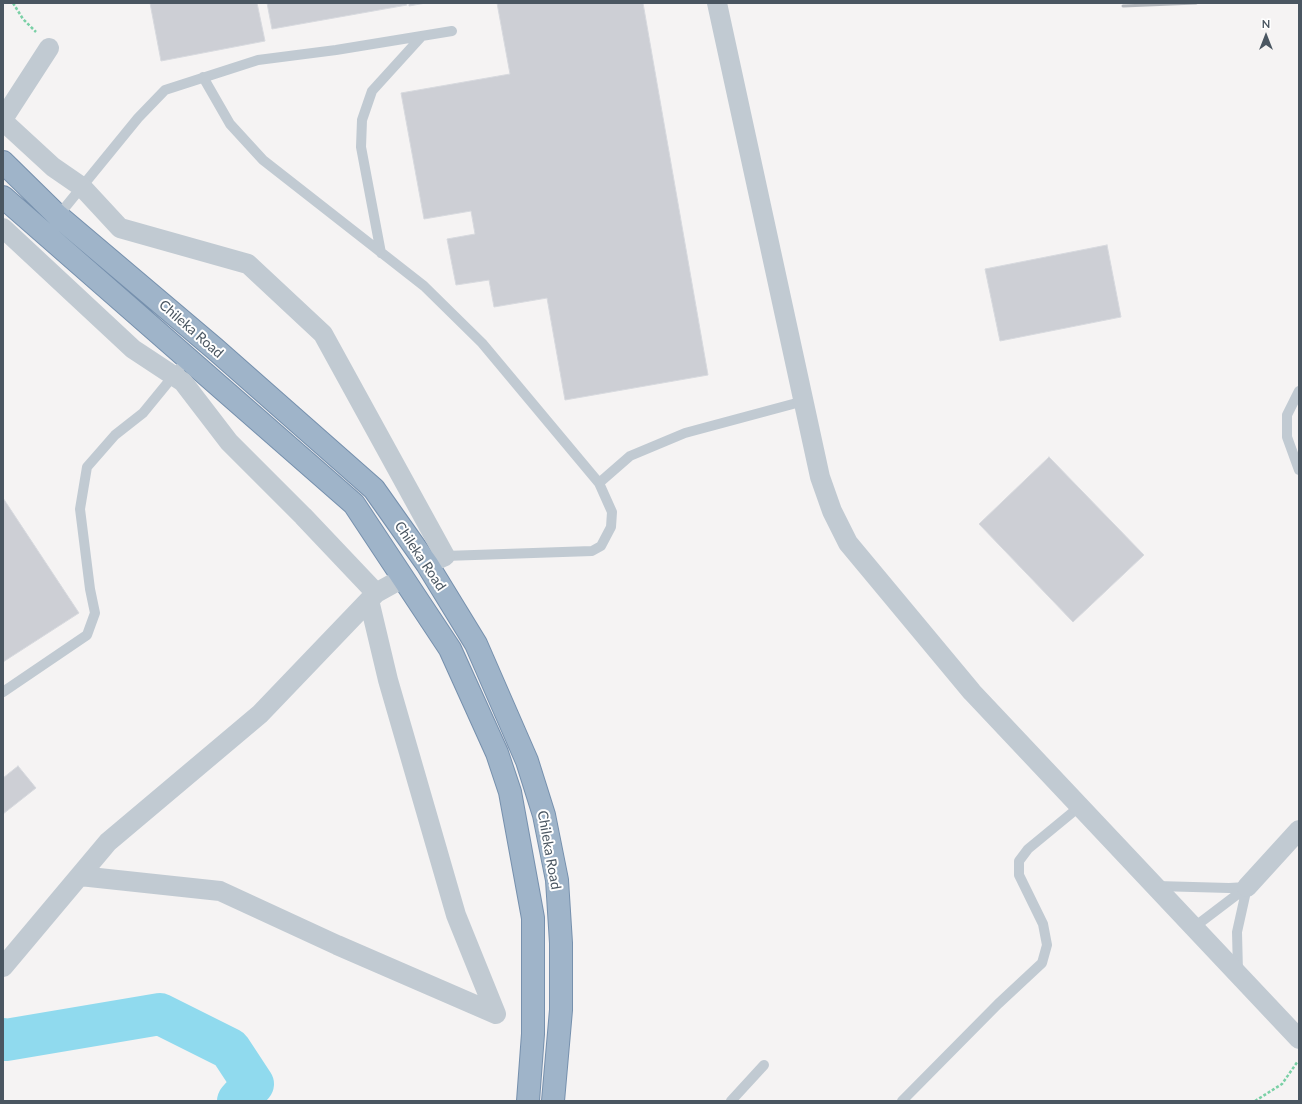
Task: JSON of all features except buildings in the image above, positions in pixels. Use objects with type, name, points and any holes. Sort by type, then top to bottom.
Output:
[{"type":"highway","name":"Chileka Road","points":[[3,162],[58,216],[214,348],[374,489],[436,560],[496,686],[527,761],[544,815],[557,880],[561,943],[560,1010],[553,1101]]},
{"type":"highway","points":[[3,197],[354,504],[450,648],[497,753],[510,792],[533,918],[533,1034],[528,1101]]},
{"type":"street","points":[[717,3],[820,477],[832,510],[848,543],[972,692],[1299,1039]]},
{"type":"street","points":[[45,42],[3,120],[53,167],[82,187],[120,228],[248,264],[323,334],[436,560]]},
{"type":"street","points":[[3,228],[133,349],[183,382],[229,442],[303,516],[373,597],[388,680],[456,915],[496,1014],[337,945],[220,891],[80,876]]},
{"type":"street","points":[[3,967],[108,842],[260,714],[373,597],[403,578]]},
{"type":"street","points":[[1247,887],[1299,830]]},
{"type":"lane","points":[[58,216],[152,102],[165,90],[258,60],[452,31]]},
{"type":"lane","points":[[381,253],[361,147],[362,120],[372,91],[422,36]]},
{"type":"lane","points":[[203,77],[230,124],[263,160],[424,286],[482,343],[599,483],[612,512],[611,528],[601,546],[592,551],[436,560]]},
{"type":"lane","points":[[3,692],[87,635],[95,613],[90,589],[80,509],[87,467],[115,435],[144,413],[188,358]]},
{"type":"lane","points":[[1299,391],[1287,415],[1287,436],[1299,470]]},
{"type":"lane","points":[[599,483],[630,456],[685,433],[804,401]]},
{"type":"lane","points":[[902,1101],[998,1004],[1042,963],[1047,945],[1042,924],[1019,875],[1019,861],[1028,849],[1079,807]]},
{"type":"lane","points":[[1153,885],[1203,888],[1247,887]]},
{"type":"lane","points":[[1193,928],[1247,887]]},
{"type":"lane","points":[[1238,973],[1237,932],[1247,887]]},
{"type":"lane","points":[[731,1101],[764,1065]]},
{"type":"path","points":[[13,3],[23,19],[45,42]]},
{"type":"path","points":[[1254,1101],[1282,1084],[1299,1059]]},
{"type":"waterway","points":[[3,1039],[6,1040],[160,1014],[230,1049],[253,1084],[238,1101]]},
{"type":"railway","points":[[1123,6],[1196,3]]}]
